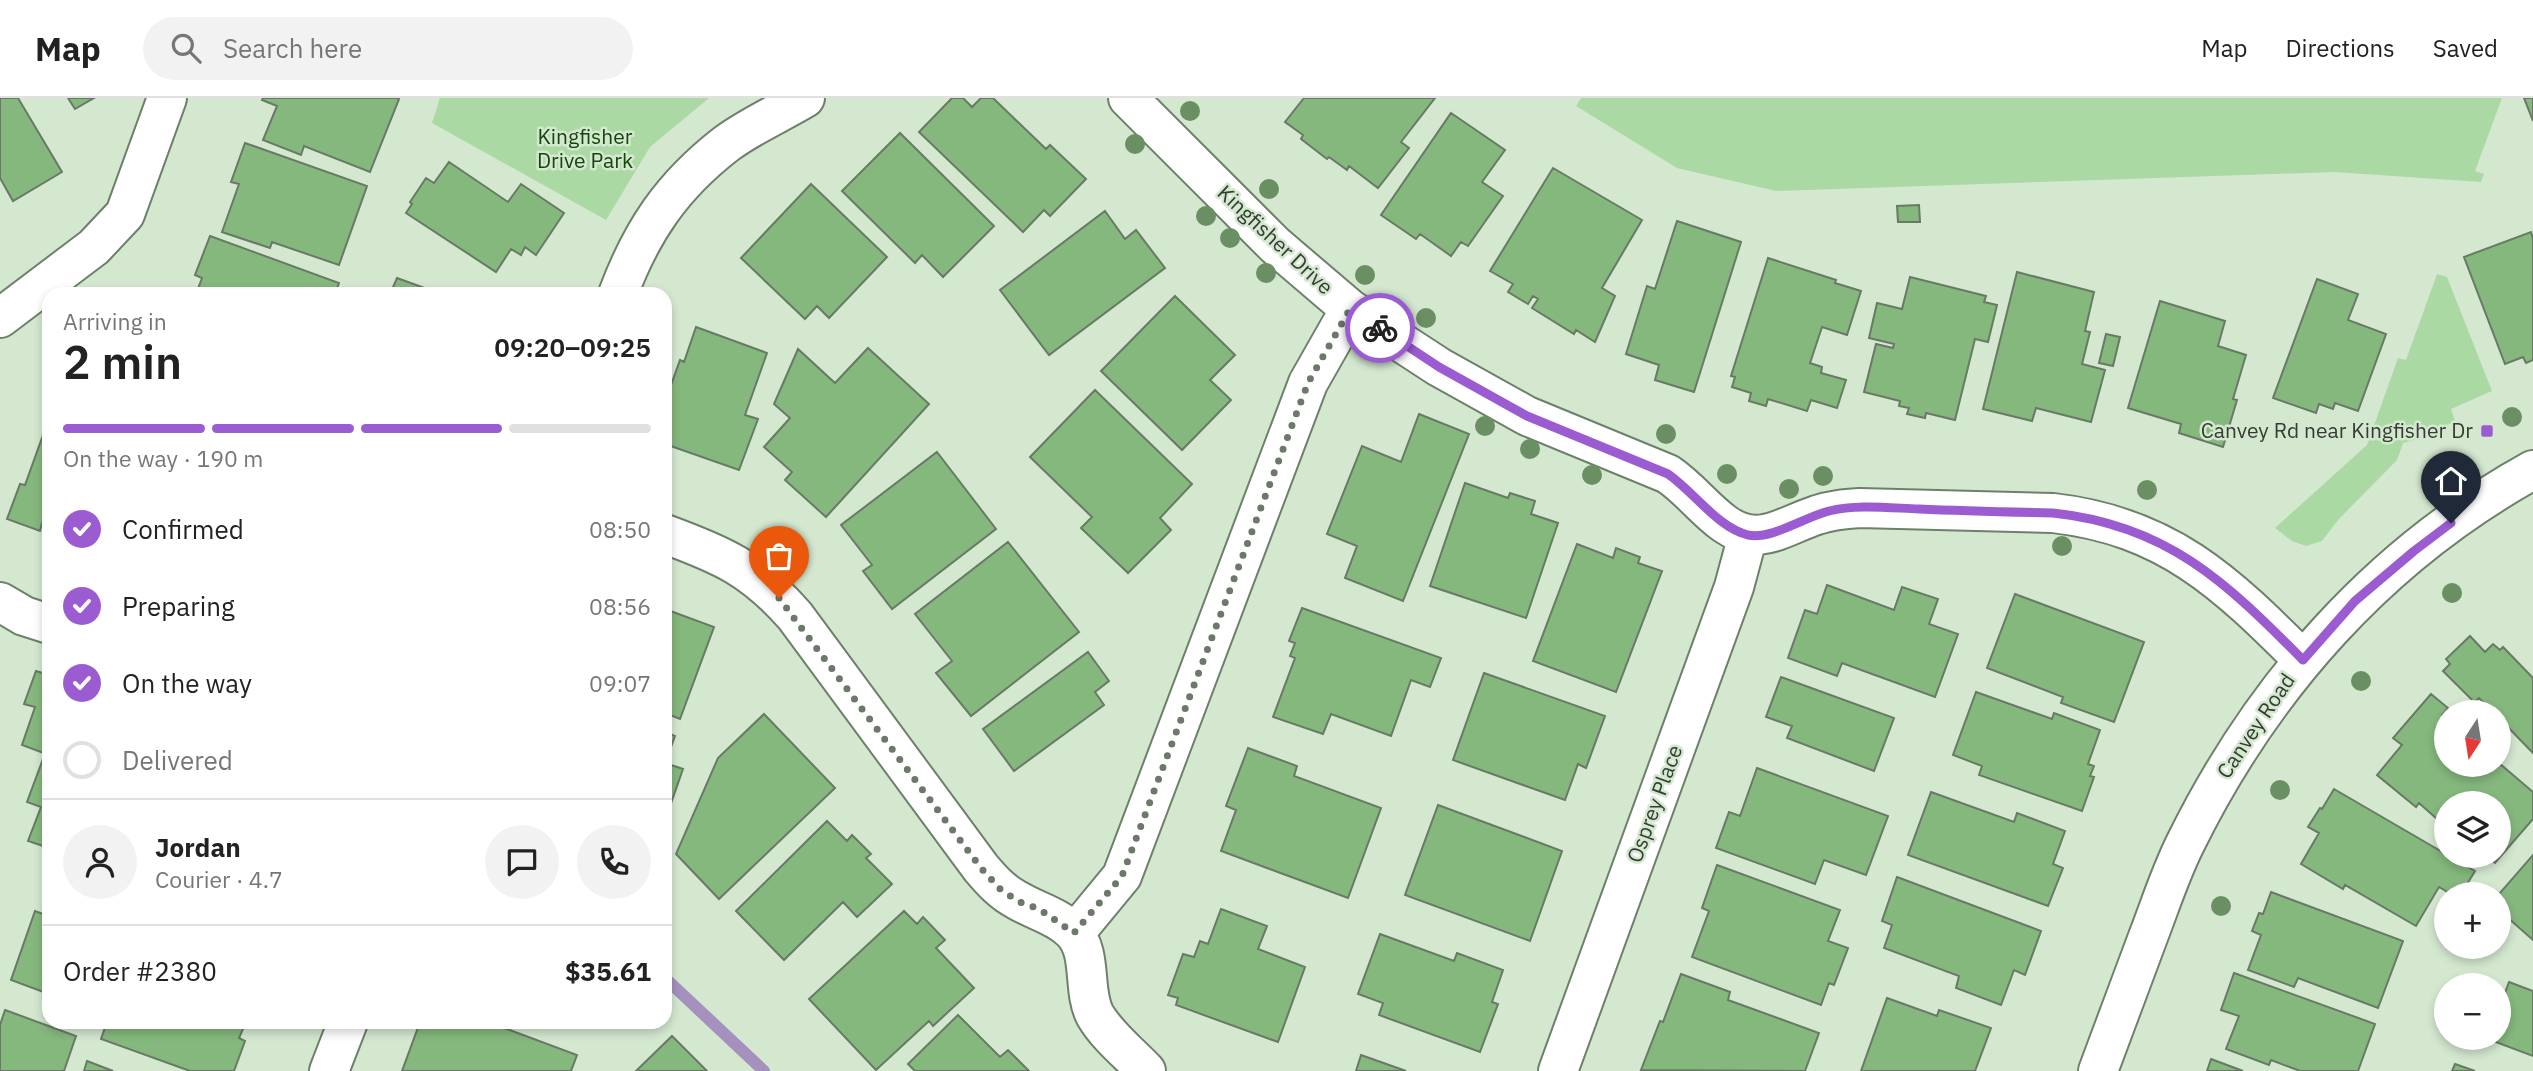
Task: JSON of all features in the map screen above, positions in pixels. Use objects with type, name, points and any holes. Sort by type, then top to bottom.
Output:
[{"type":"street","points":[[0,318],[94,247],[125,214],[167,98]]},
{"type":"street","points":[[621,287],[644,234],[677,188],[728,143],[805,98]]},
{"type":"street","name":"Kingfisher Drive","points":[[1128,98],[1275,245],[1350,309],[1439,367],[1527,416],[1668,474],[1684,485],[1726,524],[1748,535]]},
{"type":"street","points":[[1074,933],[1122,876],[1308,383],[1350,309]]},
{"type":"street","name":"Canvey Road","points":[[2098,1071],[2184,846],[2246,736],[2303,660],[2355,601],[2396,566],[2487,498],[2533,470]]},
{"type":"street","points":[[1748,535],[1768,534],[1816,514],[1860,508],[2082,516],[2133,531],[2191,561],[2226,586],[2303,660]]},
{"type":"street","name":"Osprey Place","points":[[1558,1071],[1734,586],[1748,535]]},
{"type":"street","points":[[672,537],[734,562],[779,598],[994,883],[1010,896],[1039,909],[1074,933],[1083,954],[1087,994],[1096,1015],[1146,1071]]},
{"type":"street","points":[[0,602],[42,621]]},
{"type":"street","points":[[329,1071],[345,1029]]},
{"type":"green space","name":"Kingfisher Drive Park","points":[[440,98],[709,98],[650,147],[606,220],[432,123]]},
{"type":"green space","points":[[1581,98],[2502,98],[2475,171],[2484,174],[2481,182],[2334,172],[1776,191],[1677,168],[1576,106]]},
{"type":"green space","points":[[2437,274],[2447,277],[2492,391],[2451,409],[2455,421],[2421,438],[2403,443],[2397,460],[2338,520],[2322,541],[2306,546],[2292,541],[2275,528],[2367,445],[2398,358],[2406,360]]},
{"type":"building","points":[[0,98],[18,98],[62,172],[13,201],[0,178]]},
{"type":"building","points":[[68,98],[94,98],[75,109]]},
{"type":"building","points":[[952,98],[963,98],[972,107],[981,98],[993,98],[1046,149],[1050,145],[1086,179],[1050,216],[1044,210],[1023,232],[919,132]]},
{"type":"building","points":[[1304,98],[1435,98],[1401,142],[1409,148],[1378,188],[1349,166],[1347,170],[1329,157],[1327,159],[1301,139],[1303,135],[1285,122]]},
{"type":"building","points":[[2524,98],[2533,98],[2533,121]]},
{"type":"building","points":[[399,99],[370,172],[304,146],[301,155],[263,140],[277,106],[262,100]]},
{"type":"building","points":[[1451,113],[1505,150],[1482,182],[1503,196],[1468,246],[1461,242],[1451,256],[1420,234],[1416,239],[1381,215]]},
{"type":"building","points":[[900,133],[994,226],[943,277],[922,255],[915,263],[842,191]]},
{"type":"building","points":[[245,143],[367,186],[339,265],[272,242],[270,248],[222,232],[239,184],[231,182]]},
{"type":"building","points":[[449,162],[508,202],[521,184],[564,213],[536,255],[525,247],[521,255],[511,249],[496,272],[406,213],[426,178],[434,183]]},
{"type":"building","points":[[1553,168],[1642,220],[1602,288],[1615,296],[1595,342],[1576,330],[1574,334],[1532,308],[1538,299],[1533,296],[1528,304],[1508,292],[1513,284],[1490,271]]},
{"type":"building","points":[[811,184],[887,257],[829,318],[817,306],[805,319],[741,258]]},
{"type":"building","points":[[1919,205],[1920,222],[1898,222],[1897,206]]},
{"type":"building","points":[[1105,211],[1125,239],[1136,230],[1165,268],[1049,355],[1000,290]]},
{"type":"building","points":[[1677,221],[1741,242],[1694,392],[1655,380],[1659,365],[1626,354],[1647,286],[1655,289]]},
{"type":"building","points":[[2531,232],[2533,360],[2526,363],[2523,357],[2505,364],[2464,257]]},
{"type":"building","points":[[210,236],[339,283],[338,287],[199,287],[202,278],[195,275]]},
{"type":"building","points":[[1768,258],[1861,291],[1847,335],[1822,327],[1810,363],[1822,367],[1821,373],[1846,380],[1837,408],[1811,400],[1807,411],[1768,399],[1766,406],[1749,401],[1751,393],[1732,387],[1735,377],[1731,376]]},
{"type":"building","points":[[2017,272],[2094,292],[2085,331],[2090,332],[2082,364],[2105,370],[2091,422],[2036,408],[2032,421],[1983,409]]},
{"type":"building","points":[[1910,277],[1986,296],[1984,302],[1997,305],[1988,342],[1975,339],[1955,420],[1926,413],[1925,418],[1907,414],[1909,408],[1899,406],[1900,401],[1864,392],[1876,344],[1893,348],[1894,344],[1869,338],[1877,303],[1902,309]]},
{"type":"building","points":[[397,278],[422,287],[393,287]]},
{"type":"building","points":[[2317,279],[2358,294],[2348,320],[2386,334],[2358,411],[2335,403],[2333,409],[2319,404],[2316,413],[2273,398]]},
{"type":"building","points":[[1175,296],[1235,355],[1210,380],[1231,400],[1182,450],[1101,371]]},
{"type":"building","points":[[2160,301],[2225,321],[2218,346],[2246,355],[2233,399],[2237,400],[2223,447],[2179,433],[2181,424],[2128,408]]},
{"type":"building","points":[[696,327],[767,353],[745,415],[758,419],[739,470],[672,446],[672,382],[680,360],[684,362]]},
{"type":"building","points":[[2106,334],[2120,337],[2113,366],[2099,363]]},
{"type":"building","points":[[868,348],[929,404],[826,517],[785,480],[792,472],[764,447],[790,418],[774,404],[798,349],[835,383]]},
{"type":"building","points":[[1095,390],[1192,484],[1160,518],[1171,530],[1128,573],[1081,528],[1092,517],[1030,457]]},
{"type":"building","points":[[1419,414],[1469,434],[1403,601],[1345,578],[1357,546],[1327,534],[1362,446],[1401,462]]},
{"type":"building","points":[[42,438],[40,531],[7,519],[20,484],[25,485]]},
{"type":"building","points":[[937,452],[996,529],[892,609],[863,571],[872,565],[841,525]]},
{"type":"building","points":[[1465,483],[1508,498],[1510,493],[1535,501],[1531,514],[1558,523],[1526,618],[1430,586]]},
{"type":"building","points":[[1008,542],[1079,632],[971,716],[936,673],[952,661],[915,614]]},
{"type":"building","points":[[1577,544],[1613,558],[1616,548],[1640,557],[1638,563],[1662,571],[1616,692],[1533,661]]},
{"type":"building","points":[[1827,585],[1894,610],[1902,587],[1938,599],[1929,624],[1958,634],[1935,697],[1842,663],[1837,676],[1788,658],[1805,610],[1817,614]]},
{"type":"building","points":[[2015,594],[2144,642],[2114,722],[2061,703],[2063,697],[1987,668]]},
{"type":"building","points":[[1302,608],[1441,658],[1430,687],[1411,680],[1391,736],[1331,714],[1323,734],[1273,717],[1295,658],[1290,656],[1295,643],[1289,641]]},
{"type":"building","points":[[672,612],[714,627],[680,719],[672,716]]},
{"type":"building","points":[[2470,636],[2485,652],[2493,644],[2500,650],[2503,647],[2533,678],[2533,753],[2511,730],[2511,700],[2472,700],[2443,671],[2450,664],[2446,659]]},
{"type":"building","points":[[1088,652],[1109,681],[1095,692],[1104,705],[1014,771],[983,729]]},
{"type":"building","points":[[36,671],[42,673],[42,752],[22,745],[35,707],[24,704]]},
{"type":"building","points":[[1484,673],[1605,716],[1586,768],[1578,764],[1565,800],[1453,760]]},
{"type":"building","points":[[1781,677],[1894,718],[1874,771],[1787,738],[1792,726],[1766,717]]},
{"type":"building","points":[[1976,692],[2052,719],[2054,713],[2100,730],[2088,764],[2094,766],[2090,776],[2094,777],[2082,811],[1979,775],[1982,766],[1953,755]]},
{"type":"building","points":[[2431,694],[2438,700],[2434,700],[2434,777],[2511,777],[2511,773],[2533,792],[2533,819],[2511,844],[2511,791],[2434,791],[2434,816],[2419,803],[2416,807],[2377,775],[2402,745],[2393,738]]},
{"type":"building","points":[[764,714],[835,788],[719,899],[676,854],[718,758]]},
{"type":"building","points":[[1248,748],[1297,766],[1294,776],[1381,808],[1348,898],[1221,851],[1236,810],[1226,806]]},
{"type":"building","points":[[42,762],[42,846],[28,841],[41,807],[27,802]]},
{"type":"building","points":[[672,765],[683,769],[672,800]]},
{"type":"building","points":[[1757,768],[1888,816],[1866,875],[1824,860],[1815,884],[1716,848],[1729,812],[1740,816]]},
{"type":"building","points":[[2334,789],[2434,847],[2434,868],[2470,868],[2475,871],[2468,882],[2434,882],[2434,895],[2416,926],[2345,885],[2343,889],[2301,864],[2319,833],[2308,827],[2320,808],[2322,809]]},
{"type":"building","points":[[1931,792],[2014,822],[2017,813],[2065,831],[2053,864],[2063,868],[2048,906],[1908,855]]},
{"type":"building","points":[[1438,805],[1562,851],[1530,941],[1405,895]]},
{"type":"building","points":[[827,821],[847,841],[852,835],[871,854],[866,858],[892,884],[857,917],[843,902],[784,960],[736,911]]},
{"type":"building","points":[[2533,855],[2533,940],[2511,921],[2509,882]]},
{"type":"building","points":[[1717,865],[1840,910],[1828,941],[1848,948],[1834,985],[1829,983],[1821,1005],[1692,957],[1709,911],[1702,908]]},
{"type":"building","points":[[1897,877],[2041,931],[2025,975],[2014,970],[2001,1005],[1956,988],[1959,976],[1884,948],[1892,925],[1882,921]]},
{"type":"building","points":[[2271,892],[2403,941],[2378,1008],[2298,978],[2294,987],[2248,970],[2261,935],[2252,931],[2259,913],[2263,914]]},
{"type":"building","points":[[1221,909],[1267,926],[1258,949],[1305,967],[1278,1042],[1176,1005],[1178,998],[1168,995],[1183,954],[1194,957],[1200,941],[1208,944]]},
{"type":"building","points":[[35,911],[42,914],[42,991],[11,980]]},
{"type":"building","points":[[904,911],[917,924],[923,917],[945,940],[936,948],[974,988],[933,1026],[929,1021],[876,1070],[809,999]]},
{"type":"building","points":[[1380,934],[1454,961],[1457,953],[1503,970],[1492,1002],[1498,1004],[1480,1052],[1379,1015],[1383,1003],[1358,994]]},
{"type":"building","points":[[2234,973],[2375,1024],[2358,1071],[2300,1071],[2271,1060],[2269,1065],[2226,1049],[2239,1016],[2221,1010]]},
{"type":"building","points":[[1681,974],[1730,992],[1728,1000],[1819,1033],[1805,1071],[1641,1070]]},
{"type":"building","points":[[2511,983],[2533,991],[2533,1056],[2511,1048]]},
{"type":"building","points":[[1887,998],[1937,1016],[1939,1010],[1991,1028],[1975,1071],[1861,1071]]},
{"type":"building","points":[[5,1010],[42,1024],[42,1029],[57,1029],[76,1036],[64,1071],[0,1071],[0,1025]]},
{"type":"building","points":[[958,1015],[1000,1057],[1008,1050],[1029,1071],[915,1071],[908,1064]]},
{"type":"building","points":[[105,1029],[243,1029],[239,1038],[245,1041],[234,1071],[190,1071],[101,1039]]},
{"type":"building","points":[[417,1029],[507,1029],[577,1055],[571,1071],[402,1071]]},
{"type":"building","points":[[672,1036],[707,1071],[636,1071]]},
{"type":"building","points":[[1361,1055],[1406,1071],[1356,1071]]},
{"type":"building","points":[[2211,1059],[2243,1071],[2207,1071]]},
{"type":"building","points":[[87,1061],[113,1071],[84,1071]]},
{"type":"building","points":[[2455,1064],[2475,1071],[2452,1071]]},
{"type":"waterway","points":[[672,985],[764,1071]]},
{"type":"way so far","points":[[779,598],[981,868],[1001,890],[1020,902],[1039,909],[1074,933],[1122,876],[1308,383],[1350,309],[1380,328]]},
{"type":"place","name":"Canvey Rd near Kingfisher Dr","points":[[2487,431]]},
{"type":"route","points":[[1380,328],[1439,367],[1527,416],[1668,474],[1684,485],[1711,513],[1748,535],[1768,534],[1816,514],[1860,508],[2082,516],[2155,540],[2207,571],[2303,660],[2355,601],[2451,523]]}]
